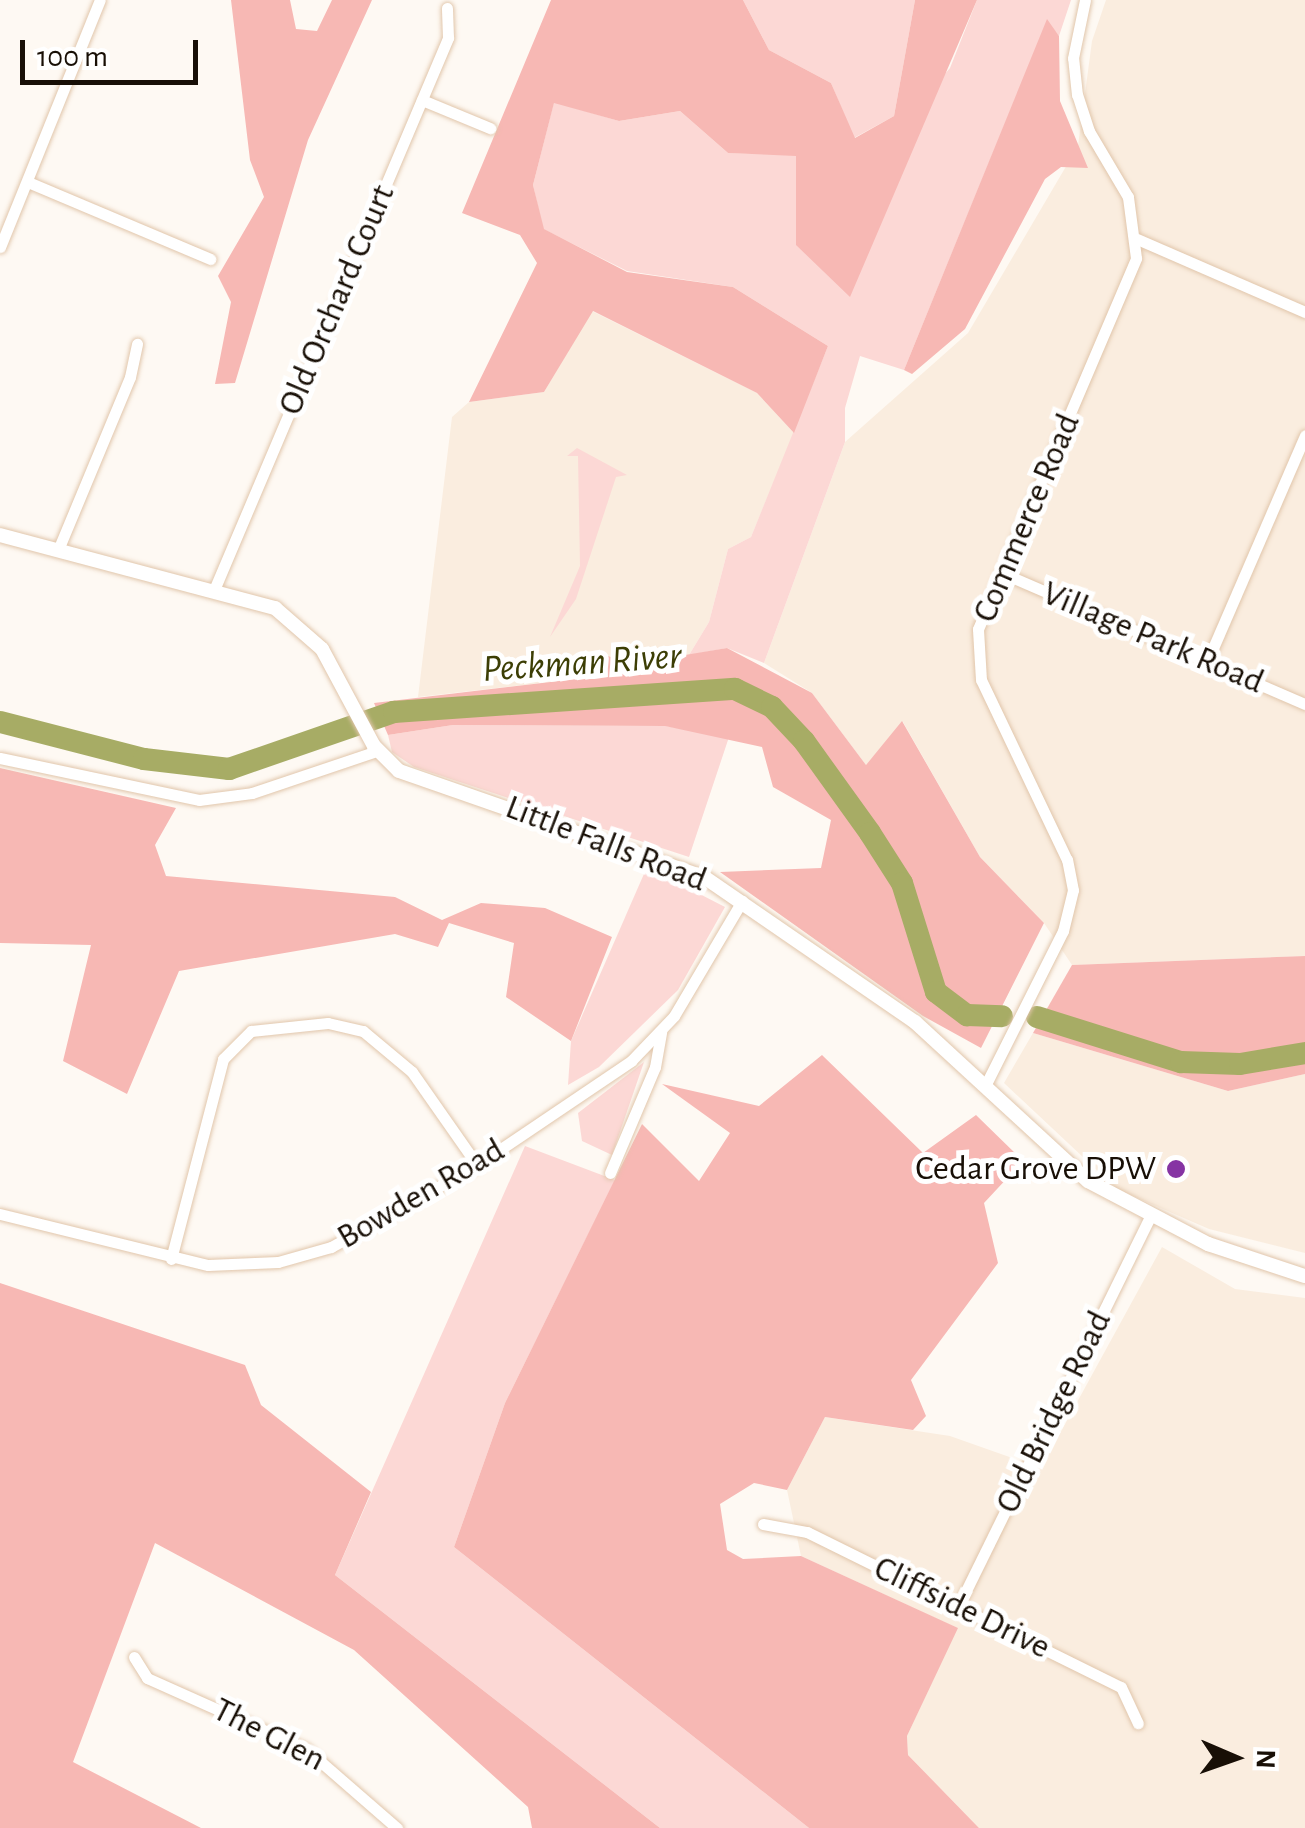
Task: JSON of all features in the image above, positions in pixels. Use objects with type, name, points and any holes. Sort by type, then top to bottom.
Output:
[{"type":"street","points":[[0,247],[100,0]]},
{"type":"street","name":"Commerce Road","points":[[987,1082],[1063,931],[1072,880],[978,671],[978,628],[1134,270],[1137,240],[1128,197],[1089,130],[1077,95],[1074,58],[1085,0]]},
{"type":"street","name":"Old Orchard Court","points":[[214,590],[448,38],[448,8]]},
{"type":"street","points":[[422,100],[490,128]]},
{"type":"street","points":[[28,182],[210,260]]},
{"type":"street","points":[[1137,240],[1305,312]]},
{"type":"street","points":[[58,550],[130,377],[137,344]]},
{"type":"street","points":[[1208,662],[1305,436]]},
{"type":"street","name":"Little Falls Road","points":[[0,535],[275,608],[306,630],[374,746],[414,778],[666,859],[742,901],[915,1022],[987,1082],[1088,1181],[1150,1217],[1255,1263],[1305,1276]]},
{"type":"street","name":"Village Park Road","points":[[1002,573],[1305,704]]},
{"type":"street","points":[[0,758],[198,800],[252,794],[374,746]]},
{"type":"street","name":"Bowden Road","points":[[0,1214],[171,1258],[244,1266],[316,1253],[477,1165],[631,1062],[661,1032],[742,901]]},
{"type":"street","points":[[171,1258],[223,1058],[251,1031],[328,1023],[363,1031],[412,1072],[477,1165]]},
{"type":"street","points":[[610,1174],[655,1067],[661,1032]]},
{"type":"street","name":"Old Bridge Road","points":[[958,1606],[1150,1217]]},
{"type":"street","name":"Cliffside Drive","points":[[763,1524],[807,1532],[1121,1687],[1138,1723]]},
{"type":"street","name":"The Glen","points":[[134,1656],[147,1678],[306,1749],[397,1828]]},
{"type":"shaded area","points":[[231,0],[290,0],[296,29],[317,31],[332,0],[372,0],[308,140],[235,383],[215,384],[231,302],[218,276],[264,197],[250,160]]},
{"type":"shaded area","points":[[551,0],[743,0],[769,50],[831,83],[855,138],[894,116],[915,0],[977,0],[850,297],[796,245],[796,156],[728,153],[680,111],[619,121],[554,103],[533,185],[544,229],[627,272],[733,287],[828,346],[794,433],[757,393],[593,311],[544,392],[469,402],[537,263],[520,235],[462,213]]},
{"type":"shaded area","points":[[743,0],[915,0],[894,116],[854,138],[831,83],[769,50]]},
{"type":"shaded area","points":[[977,0],[1071,0],[1059,36],[1047,21],[904,370],[860,356],[845,408],[845,442],[764,663],[727,648],[689,655],[709,622],[728,549],[751,537],[828,346],[733,287],[627,271],[543,229],[533,185],[554,102],[619,121],[680,111],[728,153],[797,155],[796,245],[950,68]]},
{"type":"shaded area","points":[[1106,0],[1305,0],[1305,956],[1072,965],[1044,923],[980,857],[903,722],[866,765],[812,693],[764,663],[845,442],[968,333],[1078,146],[1092,41]]},
{"type":"shaded area","points":[[1047,19],[1059,36],[1060,101],[1088,168],[1061,167],[1045,179],[965,329],[912,374],[904,370]]},
{"type":"shaded area","points":[[592,311],[757,393],[794,433],[751,537],[728,549],[709,622],[689,655],[631,664],[616,655],[599,673],[576,679],[418,697],[452,417],[469,402],[544,392]]},
{"type":"shaded area","points":[[577,448],[627,475],[616,477],[576,599],[550,637],[580,566],[578,456],[567,456]]},
{"type":"shaded area","points":[[727,648],[812,693],[866,765],[902,721],[980,857],[1044,923],[981,1048],[923,1016],[720,872],[821,868],[831,820],[773,787],[762,747],[665,726],[453,725],[388,735],[374,703],[576,679],[599,673],[608,656],[631,664]]},
{"type":"shaded area","points":[[453,725],[666,726],[729,737],[689,857],[414,767],[392,752],[388,735]]},
{"type":"shaded area","points":[[0,768],[176,808],[155,845],[166,876],[395,897],[442,920],[481,903],[545,908],[612,937],[571,1041],[506,997],[514,943],[449,923],[438,947],[395,934],[179,971],[127,1094],[63,1061],[91,945],[0,943]]},
{"type":"shaded area","points":[[647,867],[725,907],[678,990],[599,1067],[568,1085],[571,1041]]},
{"type":"shaded area","points":[[1305,956],[1305,1074],[1228,1091],[1033,1033],[1072,965]]},
{"type":"shaded area","points":[[1033,1033],[1228,1091],[1305,1074],[1305,1253],[1209,1229],[1117,1189],[1004,1083]]},
{"type":"shaded area","points":[[822,1055],[923,1153],[976,1115],[1023,1161],[984,1203],[998,1263],[911,1380],[926,1416],[913,1430],[825,1417],[787,1490],[754,1483],[720,1504],[727,1550],[743,1559],[801,1556],[958,1628],[907,1736],[908,1755],[979,1828],[809,1828],[454,1547],[505,1403],[642,1124],[699,1181],[730,1133],[662,1084],[759,1106]]},
{"type":"shaded area","points":[[644,1062],[612,1155],[582,1141],[578,1113]]},
{"type":"shaded area","points":[[525,1146],[615,1180],[505,1403],[454,1547],[809,1828],[660,1828],[335,1575]]},
{"type":"shaded area","points":[[1162,1247],[1235,1289],[1305,1298],[1305,1828],[979,1828],[908,1755],[907,1736],[957,1628],[801,1556],[787,1490],[825,1417],[950,1436],[1041,1468]]},
{"type":"shaded area","points":[[0,1283],[245,1365],[261,1405],[371,1492],[335,1575],[660,1828],[532,1828],[528,1807],[354,1650],[155,1543],[73,1762],[201,1828],[0,1828]]},
{"type":"waterway","name":"Peckman River","points":[[0,722],[144,759],[229,769],[394,712],[735,689],[772,707],[804,741],[870,833],[902,883],[936,992],[967,1015],[1002,1016]]},
{"type":"waterway","name":"Peckman River","points":[[1037,1017],[1181,1062],[1240,1064],[1305,1053]]},
{"type":"place","name":"Cedar Grove DPW","points":[[1176,1169]]}]
